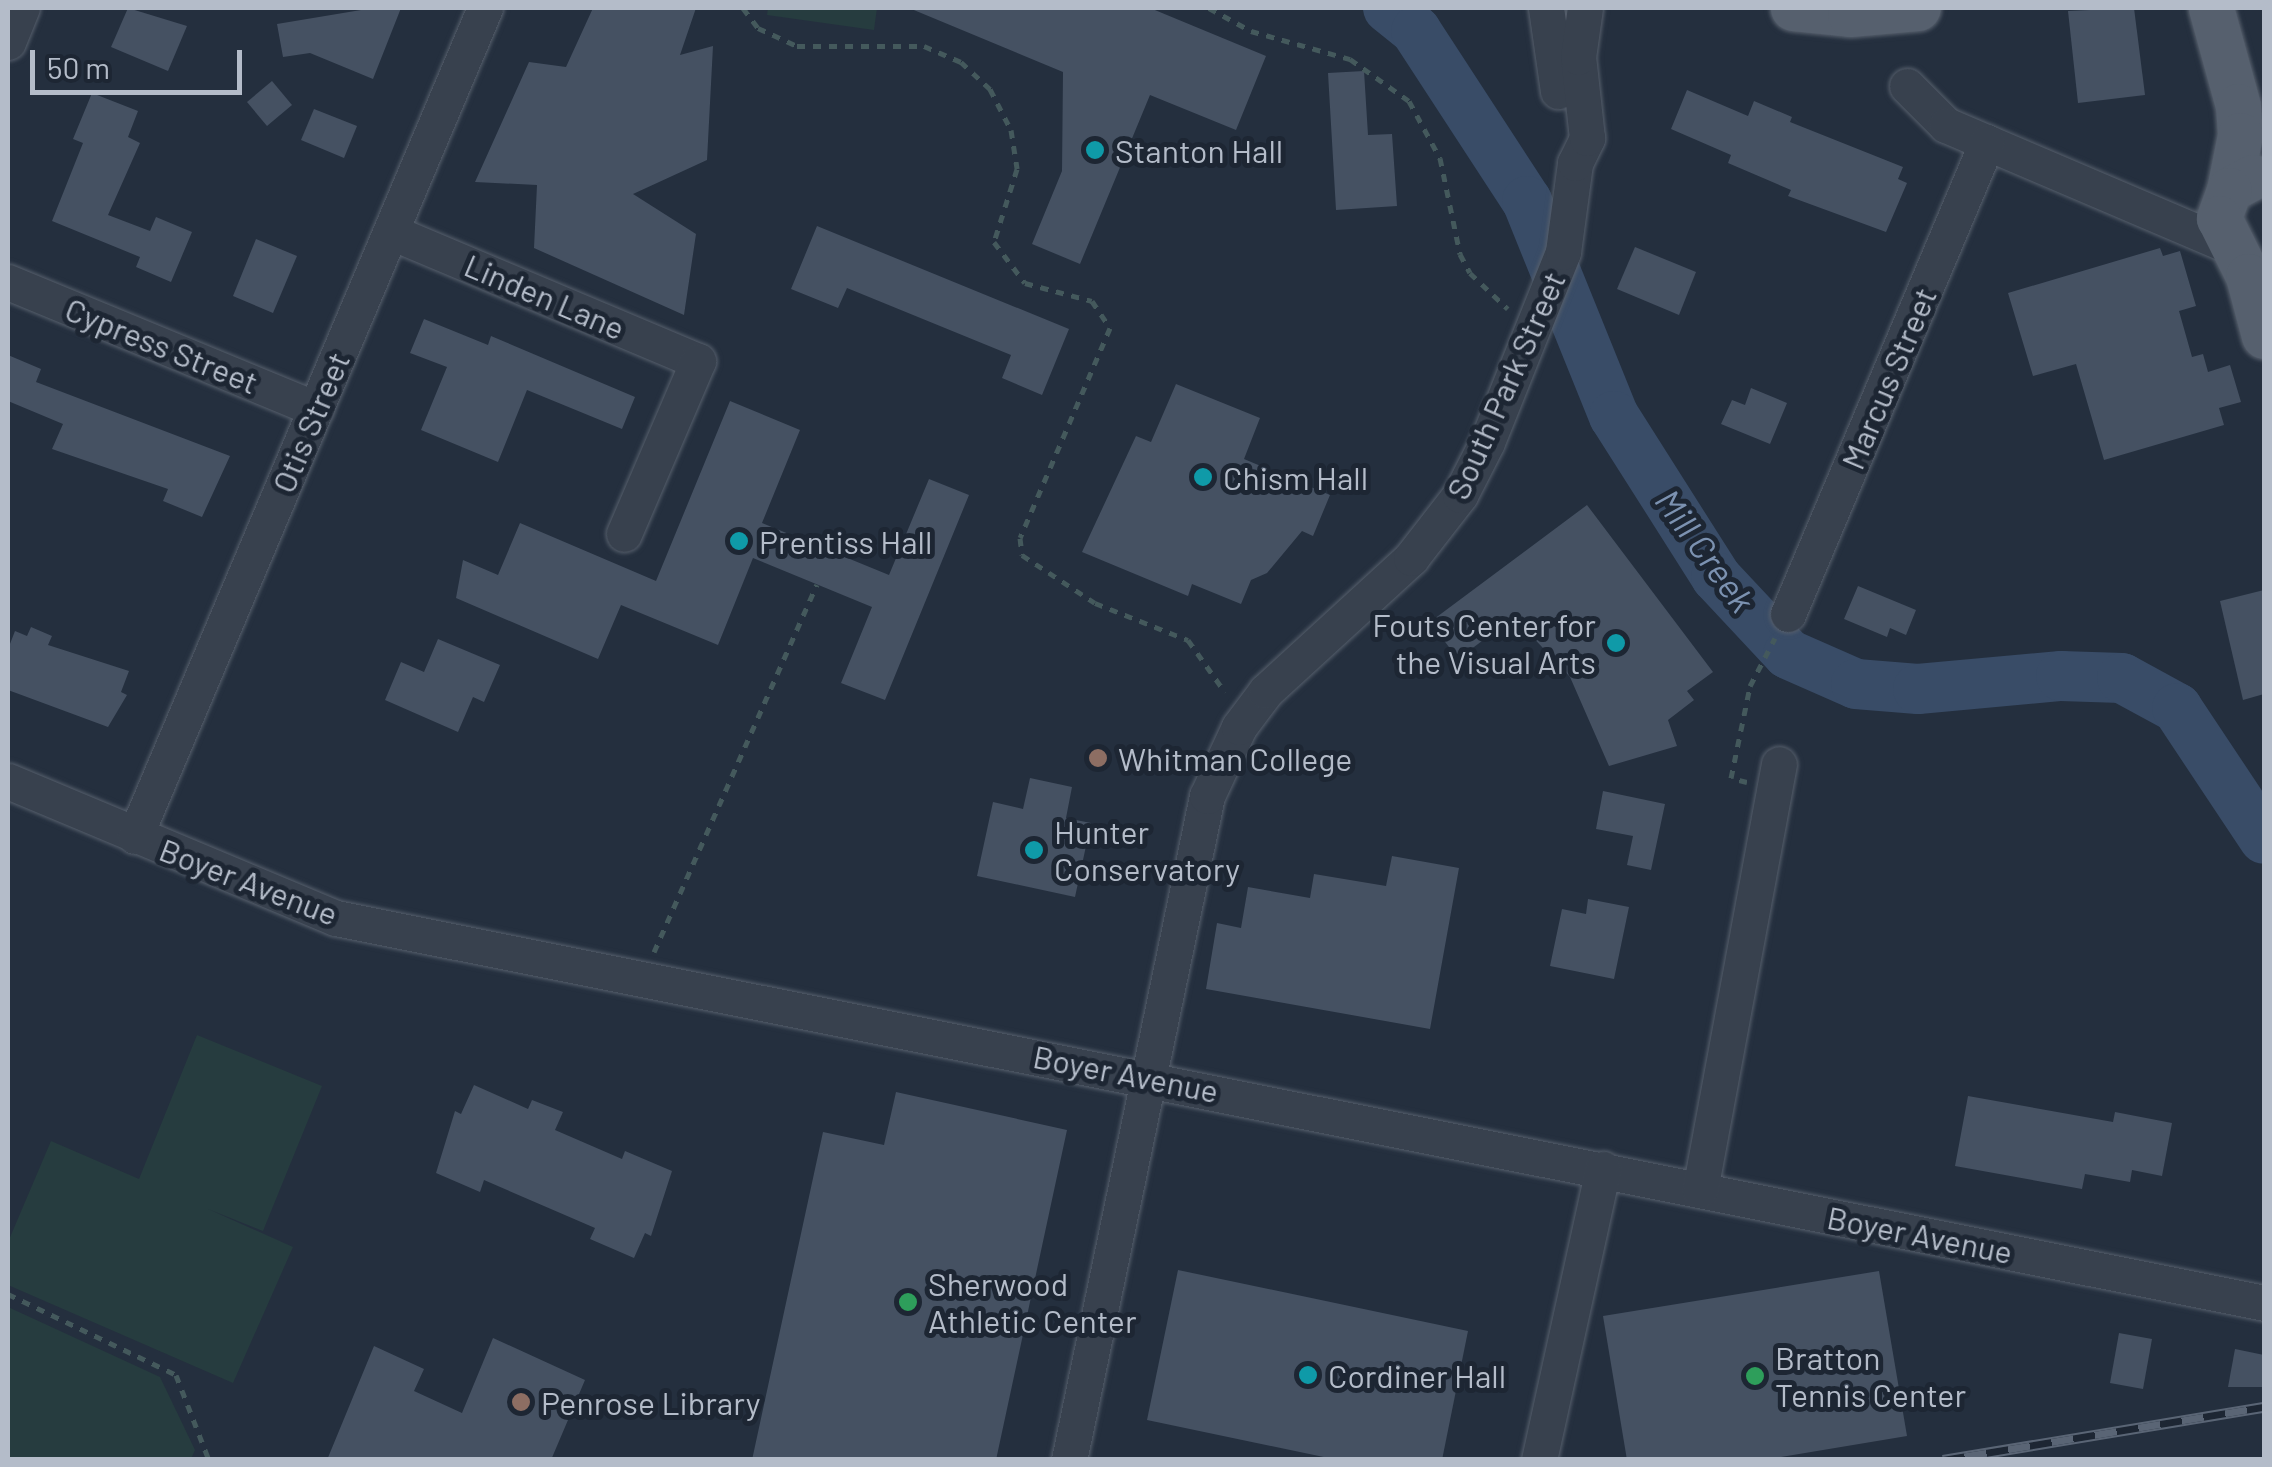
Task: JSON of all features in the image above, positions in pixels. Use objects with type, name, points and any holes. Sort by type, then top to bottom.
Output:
[{"type":"main road","points":[[1792,8],[1850,14],[1918,8]]},
{"type":"main road","points":[[2211,8],[2238,106],[2237,162],[2243,230],[2264,336]]},
{"type":"main road","points":[[2239,8],[2264,132]]},
{"type":"street","points":[[8,42],[22,8]]},
{"type":"street","name":"Otis Street","points":[[135,836],[485,8]]},
{"type":"street","name":"South Park Street","points":[[1546,8],[1562,140],[1575,163]]},
{"type":"street","name":"South Park Street","points":[[1069,1460],[1196,832],[1239,726],[1290,664],[1438,528],[1475,467],[1536,326],[1569,226],[1575,163],[1587,138],[1578,57],[1585,8]]},
{"type":"street","points":[[1907,86],[1946,125],[2171,216],[2243,230]]},
{"type":"street","name":"Marcus Street","points":[[1788,614],[1987,142]]},
{"type":"street","name":"Linden Lane","points":[[391,232],[698,361],[624,534]]},
{"type":"street","name":"Cypress Street","points":[[8,282],[316,408]]},
{"type":"street","points":[[1700,1190],[1777,776]]},
{"type":"street","name":"Boyer Avenue","points":[[8,781],[336,918],[2264,1303]]},
{"type":"street","points":[[1539,1460],[1603,1170]]},
{"type":"path","points":[[744,8],[758,28],[797,46],[924,46],[961,62],[990,89],[1011,130],[1016,169],[994,242],[1025,283],[1092,301],[1110,328],[1020,538],[1022,555],[1094,603],[1188,640],[1216,671],[1239,726]]},
{"type":"path","points":[[1209,8],[1251,31],[1350,59],[1410,101],[1440,158],[1452,232],[1470,274],[1502,305],[1536,326]]},
{"type":"path","points":[[642,978],[817,584]]},
{"type":"path","points":[[1777,776],[1731,778],[1750,686],[1788,614]]},
{"type":"path","points":[[8,1294],[176,1375],[207,1458]]},
{"type":"green space","points":[[768,8],[877,8],[874,30],[767,15]]},
{"type":"green space","points":[[197,1035],[322,1086],[263,1231],[208,1209],[293,1247],[233,1383],[8,1285],[8,1242],[51,1141],[139,1179]]},
{"type":"green space","points":[[8,1307],[160,1377],[195,1450],[191,1459],[8,1459]]},
{"type":"building","points":[[128,8],[187,26],[168,71],[111,47]]},
{"type":"building","points":[[373,8],[401,8],[373,79],[310,53],[283,57],[277,24]]},
{"type":"building","points":[[593,8],[696,8],[680,55],[713,46],[707,160],[633,194],[696,234],[684,315],[534,248],[537,185],[475,182],[529,62],[566,67]]},
{"type":"building","name":"Stanton Hall","points":[[909,8],[1150,8],[1266,56],[1236,130],[1150,95],[1080,264],[1032,244],[1062,171],[1063,72]]},
{"type":"building","points":[[2134,8],[2145,95],[2078,103],[2068,11]]},
{"type":"building","points":[[1364,71],[1368,135],[1392,134],[1397,206],[1336,210],[1328,73]]},
{"type":"building","points":[[272,81],[292,105],[267,126],[247,102]]},
{"type":"building","points":[[1687,90],[1748,116],[1754,101],[1792,117],[1790,122],[1903,167],[1898,179],[1907,183],[1886,232],[1788,196],[1791,190],[1728,163],[1731,155],[1671,129]]},
{"type":"building","points":[[92,93],[138,111],[128,137],[140,143],[108,215],[150,231],[156,217],[192,232],[171,282],[136,267],[140,257],[52,221],[83,143],[73,139]]},
{"type":"building","points":[[314,109],[357,126],[344,158],[301,140]]},
{"type":"building","points":[[817,226],[1069,329],[1042,395],[1002,378],[1011,355],[847,288],[838,308],[791,289]]},
{"type":"building","points":[[256,239],[297,256],[273,313],[233,296]]},
{"type":"building","points":[[1635,247],[1696,272],[1679,315],[1617,289]]},
{"type":"building","points":[[2160,248],[2163,256],[2180,251],[2196,306],[2179,311],[2192,357],[2203,354],[2208,372],[2230,365],[2241,402],[2219,408],[2224,425],[2104,460],[2076,364],[2033,376],[2008,293]]},
{"type":"building","points":[[424,319],[488,345],[491,336],[635,397],[622,429],[527,390],[498,462],[421,430],[447,367],[410,353]]},
{"type":"building","points":[[8,355],[41,369],[36,382],[230,456],[202,517],[163,501],[168,489],[52,449],[63,424],[8,401]]},
{"type":"building","name":"Chism Hall","points":[[1176,384],[1260,418],[1244,459],[1330,495],[1313,536],[1302,531],[1267,573],[1251,580],[1241,604],[1192,584],[1188,596],[1082,552],[1136,436],[1151,442]]},
{"type":"building","points":[[1751,388],[1787,403],[1770,444],[1721,424],[1732,400],[1745,405]]},
{"type":"building","name":"Prentiss Hall","points":[[730,401],[800,430],[762,523],[889,575],[929,479],[969,495],[885,700],[841,683],[872,607],[753,558],[718,645],[621,605],[598,659],[456,598],[463,560],[498,575],[520,523],[656,581]]},
{"type":"building","name":"Fouts Center for the Visual Arts","points":[[1587,505],[1713,672],[1687,691],[1694,700],[1668,720],[1677,746],[1609,766],[1570,677],[1514,617],[1458,659],[1430,622]]},
{"type":"building","points":[[1858,586],[1916,610],[1906,635],[1890,628],[1887,637],[1844,619]]},
{"type":"building","points":[[2264,590],[2264,694],[2243,700],[2220,601]]},
{"type":"building","points":[[31,627],[52,636],[48,645],[129,671],[121,692],[127,695],[108,727],[8,690],[8,649],[15,631],[27,636]]},
{"type":"building","points":[[438,639],[500,665],[484,702],[473,697],[458,732],[385,700],[401,662],[424,672]]},
{"type":"building","name":"Hunter Conservatory","points":[[1030,778],[1072,787],[1066,818],[1091,823],[1075,897],[977,876],[993,802],[1023,809]]},
{"type":"building","points":[[1603,791],[1665,804],[1651,870],[1627,865],[1633,836],[1596,829]]},
{"type":"building","points":[[1392,856],[1459,868],[1430,1029],[1206,989],[1217,923],[1241,928],[1248,887],[1310,898],[1314,874],[1386,886]]},
{"type":"building","points":[[1588,899],[1629,907],[1614,979],[1550,966],[1562,909],[1586,914]]},
{"type":"building","points":[[474,1085],[528,1109],[532,1100],[563,1112],[555,1130],[622,1159],[625,1151],[672,1171],[651,1236],[645,1233],[634,1258],[590,1239],[595,1228],[484,1180],[480,1192],[436,1173],[455,1111],[461,1114]]},
{"type":"building","name":"Sherwood Athletic Center","points":[[896,1092],[1067,1130],[996,1460],[752,1460],[823,1132],[884,1145]]},
{"type":"building","points":[[1968,1096],[2113,1122],[2115,1112],[2172,1123],[2162,1176],[2132,1170],[2130,1182],[2085,1174],[2082,1189],[1955,1166]]},
{"type":"building","name":"Cordiner Hall","points":[[1178,1270],[1468,1331],[1442,1460],[1338,1460],[1147,1420]]},
{"type":"building","name":"Bratton Tennis Center","points":[[1879,1271],[1907,1436],[1763,1460],[1627,1460],[1603,1316]]},
{"type":"building","points":[[2119,1333],[2152,1339],[2143,1389],[2110,1383]]},
{"type":"building","name":"Penrose Library","points":[[493,1338],[585,1380],[551,1460],[327,1460],[374,1346],[424,1369],[414,1391],[462,1413]]},
{"type":"building","points":[[2235,1349],[2264,1355],[2264,1387],[2228,1387]]},
{"type":"waterway","name":"Mill Creek","points":[[1388,8],[1416,31],[1527,201],[1614,416],[1716,577],[1788,654],[1856,684],[1918,689],[2061,676],[2122,678],[2177,708],[2264,839]]},
{"type":"railway","points":[[1943,1460],[2264,1407]]},
{"type":"place","name":"Stanton Hall","points":[[1095,150]]},
{"type":"place","name":"Chism Hall","points":[[1203,477]]},
{"type":"place","name":"Prentiss Hall","points":[[739,541]]},
{"type":"place","name":"Fouts Center for the Visual Arts","points":[[1616,643]]},
{"type":"place","name":"Whitman College","points":[[1098,758]]},
{"type":"place","name":"Hunter Conservatory","points":[[1034,850]]},
{"type":"place","name":"Sherwood Athletic Center","points":[[908,1302]]},
{"type":"place","name":"Cordiner Hall","points":[[1308,1375]]},
{"type":"place","name":"Bratton Tennis Center","points":[[1755,1376]]},
{"type":"place","name":"Penrose Library","points":[[521,1402]]}]
